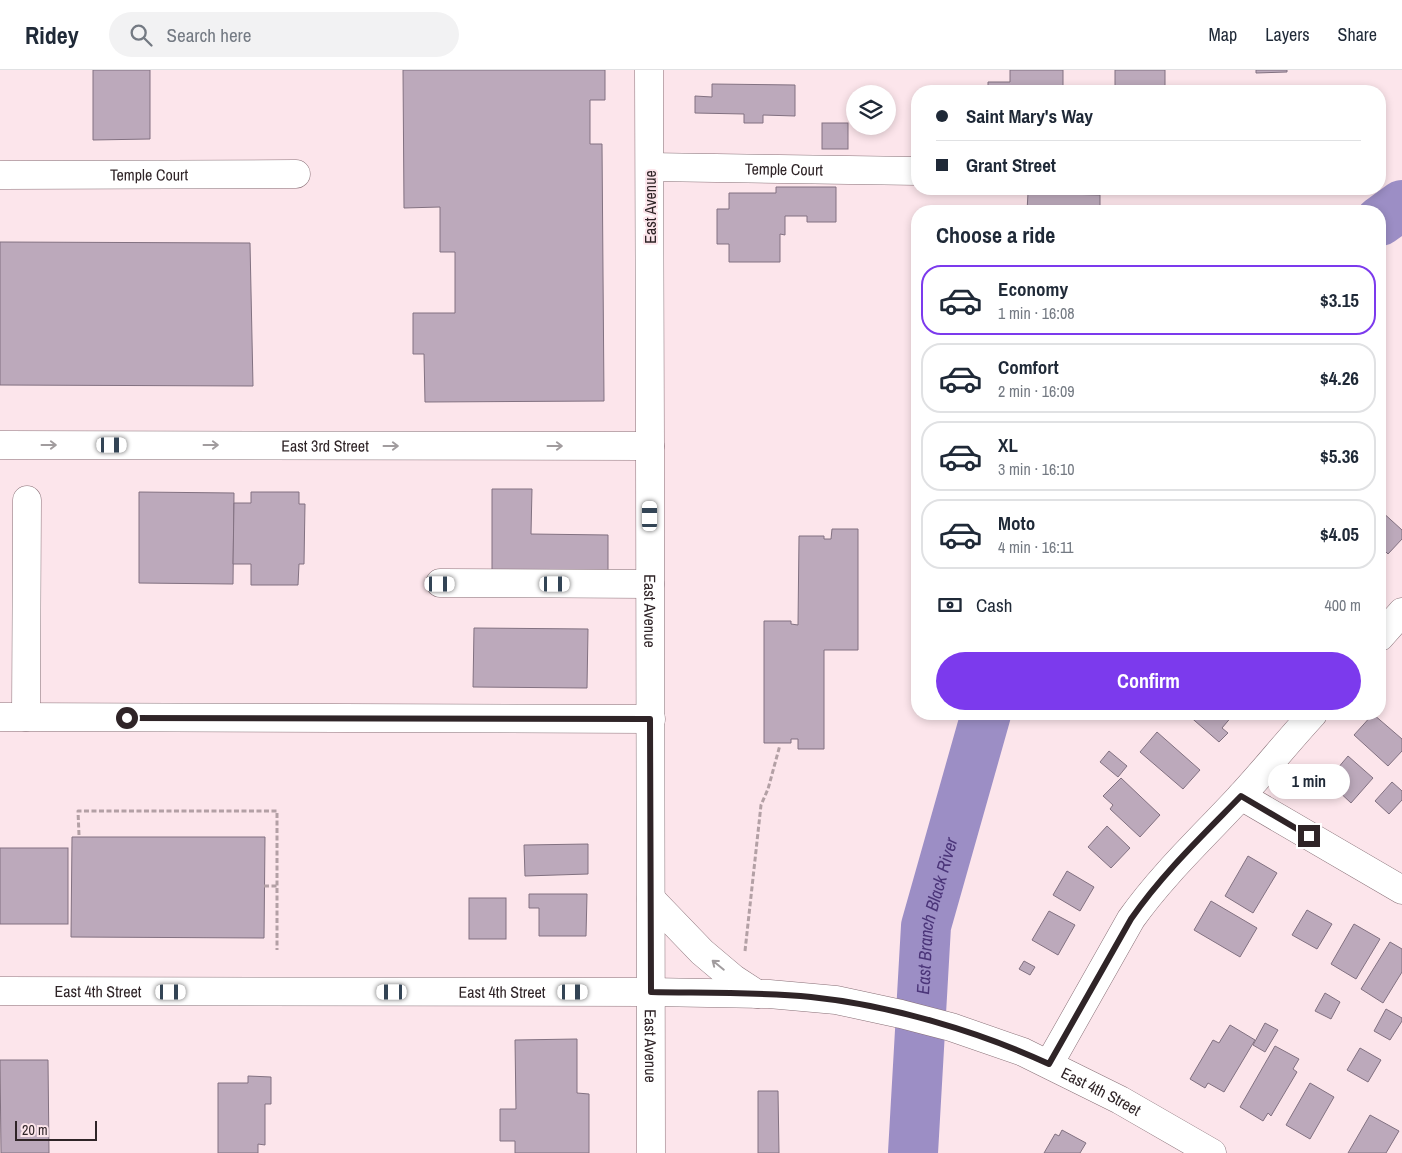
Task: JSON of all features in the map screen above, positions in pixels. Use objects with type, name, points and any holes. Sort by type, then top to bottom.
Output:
[{"type":"street","name":"East Avenue","points":[[649,70],[651,1153]]},
{"type":"street","name":"Temple Court","points":[[650,167],[911,171]]},
{"type":"street","name":"Temple Court","points":[[0,175],[296,174]]},
{"type":"street","name":"East 3rd Street","points":[[0,444],[650,446]]},
{"type":"street","points":[[27,500],[13,717],[650,719]]},
{"type":"street","points":[[440,584],[650,584]]},
{"type":"street","points":[[1386,630],[1402,612]]},
{"type":"street","points":[[1049,1064],[1131,919],[1145,899],[1241,796],[1307,720]]},
{"type":"street","points":[[1241,796],[1402,890]]},
{"type":"street","points":[[651,899],[702,952],[734,979],[763,994]]},
{"type":"street","name":"East 4th Street","points":[[0,991],[651,992],[811,997],[869,1006],[951,1027],[1023,1052],[1120,1100],[1212,1153]]},
{"type":"path","points":[[744,956],[761,805],[768,788],[780,745]]},
{"type":"path","points":[[79,835],[78,811],[277,811],[277,950]]},
{"type":"path","points":[[264,886],[277,886]]},
{"type":"building","points":[[93,70],[150,70],[150,139],[93,140]]},
{"type":"building","points":[[403,70],[605,70],[605,100],[590,100],[590,144],[602,144],[604,401],[425,402],[424,354],[413,354],[413,313],[455,313],[455,252],[440,252],[440,207],[404,208]]},
{"type":"building","points":[[1010,70],[1063,70],[1063,85],[988,85],[988,82],[1010,82]]},
{"type":"building","points":[[1115,70],[1165,70],[1165,85],[1115,85]]},
{"type":"building","points":[[1256,70],[1287,70],[1287,72],[1256,73]]},
{"type":"building","points":[[712,84],[795,85],[795,116],[763,115],[763,123],[744,123],[744,114],[695,113],[695,96],[712,97]]},
{"type":"building","points":[[822,123],[846,123],[848,149],[822,149]]},
{"type":"building","points":[[776,187],[836,187],[836,222],[807,222],[807,216],[785,216],[785,235],[780,234],[780,262],[729,262],[729,244],[717,244],[717,209],[729,209],[729,193],[776,193]]},
{"type":"building","points":[[1028,195],[1100,195],[1100,205],[1027,205]]},
{"type":"building","points":[[0,242],[250,243],[253,386],[0,385]]},
{"type":"building","points":[[492,489],[532,489],[531,534],[608,535],[608,575],[492,573]]},
{"type":"building","points":[[139,492],[234,493],[233,584],[139,583]]},
{"type":"building","points":[[251,492],[299,492],[299,504],[305,504],[304,564],[299,564],[298,585],[251,585],[251,564],[233,564],[234,503],[251,503]]},
{"type":"building","points":[[1386,515],[1402,530],[1402,539],[1388,554],[1386,552]]},
{"type":"building","points":[[832,529],[858,529],[858,650],[824,650],[824,749],[798,749],[798,739],[791,739],[791,743],[764,743],[764,621],[791,621],[791,624],[798,625],[799,536],[824,536],[824,539],[831,539]]},
{"type":"building","points":[[474,628],[588,629],[587,688],[473,687]]},
{"type":"building","points":[[1194,720],[1229,720],[1222,728],[1228,733],[1219,742]]},
{"type":"building","points":[[1368,720],[1380,720],[1402,739],[1402,751],[1388,766],[1354,735]]},
{"type":"building","points":[[1157,732],[1200,770],[1183,789],[1140,752]]},
{"type":"building","points":[[1109,751],[1127,766],[1118,777],[1100,762]]},
{"type":"building","points":[[1348,756],[1373,778],[1351,803],[1334,787],[1339,781],[1332,775]]},
{"type":"building","points":[[1121,778],[1160,815],[1140,837],[1110,809],[1113,805],[1103,796]]},
{"type":"building","points":[[1392,782],[1402,791],[1402,800],[1389,814],[1375,801]]},
{"type":"building","points":[[1107,826],[1130,848],[1111,868],[1088,847]]},
{"type":"building","points":[[72,837],[265,837],[264,938],[71,937]]},
{"type":"building","points":[[588,844],[588,874],[525,876],[524,845]]},
{"type":"building","points":[[0,848],[68,848],[68,924],[0,924]]},
{"type":"building","points":[[1248,856],[1277,873],[1253,913],[1225,896]]},
{"type":"building","points":[[1067,871],[1094,887],[1080,911],[1053,895]]},
{"type":"building","points":[[529,894],[587,894],[586,936],[539,936],[539,908],[529,908]]},
{"type":"building","points":[[469,898],[506,898],[506,939],[469,939]]},
{"type":"building","points":[[1211,901],[1257,928],[1240,957],[1194,930]]},
{"type":"building","points":[[1307,910],[1332,924],[1317,949],[1292,935]]},
{"type":"building","points":[[1049,911],[1075,925],[1058,955],[1032,940]]},
{"type":"building","points":[[1354,924],[1380,939],[1356,979],[1331,964]]},
{"type":"building","points":[[1390,942],[1402,949],[1402,972],[1383,1003],[1361,989]]},
{"type":"building","points":[[1024,961],[1035,967],[1030,975],[1019,969]]},
{"type":"building","points":[[1325,993],[1340,1002],[1331,1019],[1315,1011]]},
{"type":"building","points":[[1386,1009],[1402,1018],[1390,1040],[1374,1031]]},
{"type":"building","points":[[1265,1023],[1278,1030],[1265,1052],[1253,1045]]},
{"type":"building","points":[[1230,1025],[1255,1040],[1224,1092],[1208,1083],[1205,1088],[1190,1079],[1213,1040],[1219,1043]]},
{"type":"building","points":[[577,1039],[577,1093],[589,1094],[589,1153],[515,1153],[515,1141],[500,1141],[500,1109],[516,1109],[515,1040]]},
{"type":"building","points":[[1275,1046],[1299,1059],[1293,1069],[1297,1072],[1271,1116],[1268,1113],[1263,1121],[1240,1107]]},
{"type":"building","points":[[1360,1048],[1381,1060],[1368,1082],[1347,1070]]},
{"type":"building","points":[[0,1060],[48,1060],[49,1153],[1,1153]]},
{"type":"building","points":[[248,1076],[271,1077],[271,1104],[265,1104],[265,1145],[258,1144],[258,1153],[218,1153],[218,1083],[248,1083]]},
{"type":"building","points":[[1310,1083],[1334,1097],[1310,1139],[1286,1125]]},
{"type":"building","points":[[758,1091],[778,1091],[779,1153],[758,1153]]},
{"type":"building","points":[[1370,1115],[1399,1131],[1386,1153],[1348,1153]]},
{"type":"building","points":[[1062,1130],[1086,1143],[1080,1153],[1044,1153],[1055,1134],[1059,1136]]},
{"type":"waterway","name":"East Branch Black River","points":[[1386,217],[1402,205]]},
{"type":"waterway","name":"East Branch Black River","points":[[913,1153],[926,926],[984,720]]},
{"type":"route","points":[[127,718],[650,719],[651,992],[769,994],[836,1000],[869,1006],[951,1027],[1023,1052],[1049,1064],[1131,919],[1145,899],[1241,796],[1309,836]]}]
